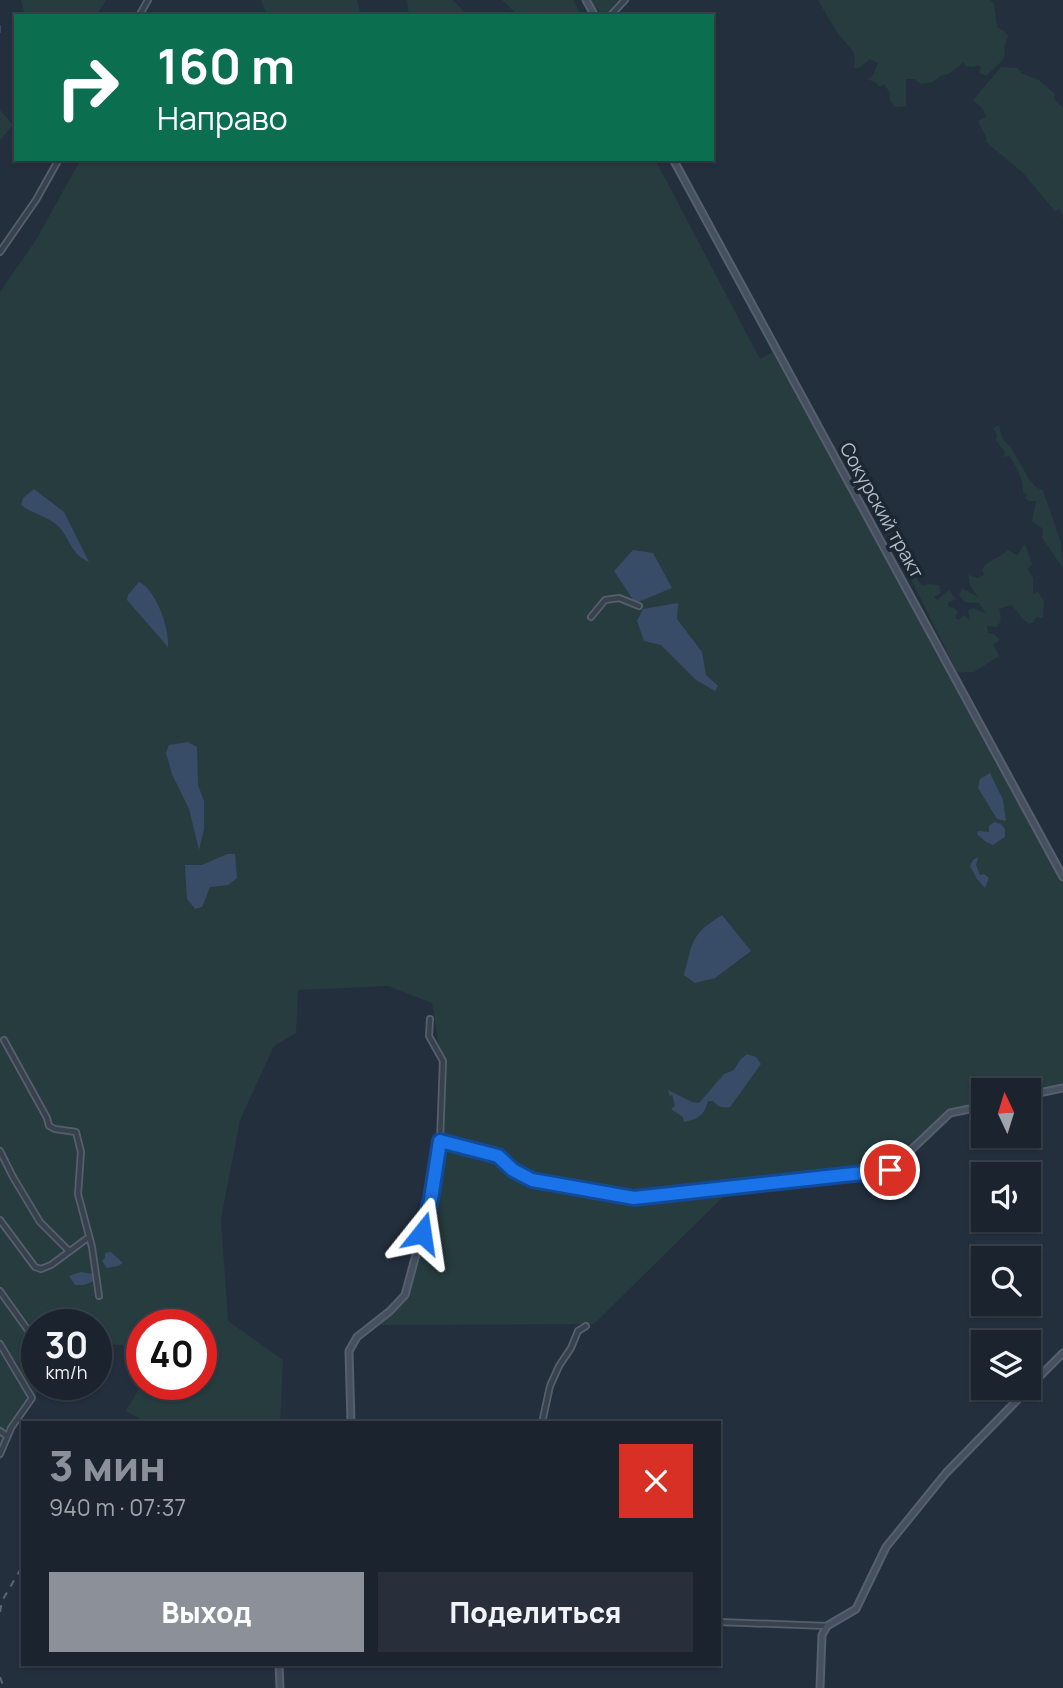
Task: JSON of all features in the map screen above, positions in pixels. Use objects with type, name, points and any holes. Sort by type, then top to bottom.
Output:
[{"type":"street","points":[[612,14],[625,0]]},
{"type":"street","points":[[0,252],[36,200],[58,161]]},
{"type":"street","name":"Сокурский тракт","points":[[674,161],[1062,874]]},
{"type":"street","points":[[591,617],[605,600],[619,598],[639,606]]},
{"type":"street","points":[[351,1421],[349,1351],[356,1337],[390,1311],[405,1295],[431,1199],[440,1141],[443,1061],[429,1036],[429,1019]]},
{"type":"street","points":[[4,1040],[49,1126],[76,1132],[81,1152],[78,1195],[89,1237],[99,1296]]},
{"type":"street","points":[[1041,1093],[1063,1088]]},
{"type":"street","points":[[440,1141],[498,1156],[513,1170],[532,1180],[634,1198],[890,1170],[950,1113],[971,1109]]},
{"type":"street","points":[[0,1151],[40,1222],[69,1251]]},
{"type":"street","points":[[0,1220],[35,1267],[41,1269],[51,1265],[89,1237]]},
{"type":"street","points":[[0,1292],[21,1321]]},
{"type":"street","points":[[542,1421],[550,1386],[559,1366],[578,1331],[586,1326]]},
{"type":"street","points":[[0,1344],[33,1398],[10,1428],[0,1454]]},
{"type":"street","points":[[1041,1376],[1063,1353]]},
{"type":"street","points":[[820,1688],[821,1635],[827,1626],[856,1609],[886,1547],[946,1473],[1017,1400]]},
{"type":"street","points":[[0,1431],[8,1436]]},
{"type":"street","points":[[721,1622],[827,1626]]},
{"type":"street","points":[[279,1666],[280,1688]]},
{"type":"green space","points":[[21,0],[106,0],[97,14],[24,14]]},
{"type":"green space","points":[[261,0],[357,0],[360,14],[266,14]]},
{"type":"green space","points":[[407,0],[453,0],[466,14],[409,14]]},
{"type":"green space","points":[[502,0],[573,0],[581,14],[517,14]]},
{"type":"green space","points":[[591,0],[621,0],[610,12],[603,13]]},
{"type":"green space","points":[[818,0],[990,0],[994,4],[997,27],[1008,36],[1005,54],[1003,60],[986,76],[979,73],[981,68],[978,65],[965,66],[964,62],[933,82],[921,84],[914,79],[906,79],[906,106],[896,107],[890,101],[890,93],[884,84],[879,87],[877,83],[867,79],[873,75],[878,63],[870,59],[859,68],[854,68],[852,50],[836,31]]},
{"type":"green space","points":[[1001,67],[1018,68],[1021,73],[1039,80],[1055,94],[1054,99],[1063,108],[1063,218],[1060,209],[1055,211],[1022,172],[985,141],[987,139],[978,121],[986,117],[983,109],[973,100]]},
{"type":"green space","points":[[0,110],[13,125],[0,140]]},
{"type":"green space","points":[[80,161],[656,161],[760,359],[777,350],[1063,877],[1063,1088],[1041,1093],[1041,1078],[971,1078],[971,1109],[950,1113],[890,1170],[727,1189],[727,1193],[594,1324],[376,1325],[374,1323],[405,1295],[422,1233],[440,1141],[436,1140],[442,1067],[432,1003],[388,986],[298,990],[296,1033],[274,1046],[240,1120],[221,1219],[228,1321],[283,1360],[280,1421],[144,1421],[126,1411],[133,1400],[217,1400],[217,1309],[126,1309],[126,1354],[123,1345],[112,1345],[112,1309],[21,1309],[21,1400],[32,1400],[13,1428],[0,1461],[0,292],[36,240]]},
{"type":"green space","points":[[999,425],[1002,438],[1012,449],[1029,479],[1037,488],[1043,490],[1061,543],[1063,568],[1042,538],[1043,529],[1032,521],[1036,501],[1025,498],[1027,494],[1023,492],[1021,478],[1014,464],[1009,456],[1003,457],[1005,452],[996,440],[997,435],[993,428]]},
{"type":"green space","points":[[1025,544],[1032,564],[1028,569],[1033,578],[1033,594],[1038,592],[1044,601],[1043,618],[1036,617],[1034,622],[1029,624],[1011,605],[999,609],[999,625],[987,626],[988,633],[994,634],[1000,640],[993,644],[999,656],[974,672],[957,672],[910,577],[911,572],[923,586],[939,585],[941,593],[934,597],[937,600],[949,590],[956,599],[948,603],[949,607],[958,612],[955,618],[959,620],[964,615],[970,620],[968,611],[973,608],[986,614],[979,603],[964,602],[959,595],[962,588],[978,597],[970,585],[968,575],[978,578],[984,575],[982,570],[987,563],[1008,550],[1017,555]]},
{"type":"water","points":[[34,489],[64,512],[89,562],[75,551],[56,524],[21,505],[23,498]]},
{"type":"water","points":[[633,550],[653,553],[672,588],[638,602],[634,601],[614,571]]},
{"type":"water","points":[[139,582],[151,593],[161,611],[168,647],[127,600]]},
{"type":"water","points":[[678,603],[677,619],[702,652],[706,675],[718,686],[715,691],[696,680],[661,645],[644,641],[637,621],[643,609]]},
{"type":"water","points":[[188,742],[197,747],[198,785],[204,801],[204,829],[199,850],[189,809],[172,774],[166,753],[169,745]]},
{"type":"water","points":[[990,773],[1003,800],[1006,821],[997,819],[978,788],[980,779]]},
{"type":"water","points":[[994,822],[1005,829],[1005,837],[993,845],[977,834],[978,831],[989,832],[989,826]]},
{"type":"water","points":[[227,854],[235,854],[237,878],[228,885],[210,887],[202,907],[195,909],[187,899],[185,865],[202,865]]},
{"type":"water","points":[[978,857],[976,865],[980,875],[984,874],[989,878],[985,888],[970,866]]},
{"type":"water","points":[[722,915],[751,951],[715,978],[695,983],[684,975],[692,946],[699,933]]},
{"type":"water","points":[[747,1054],[756,1057],[761,1064],[730,1107],[720,1107],[713,1101],[708,1101],[700,1116],[684,1122],[683,1117],[671,1109],[675,1106],[668,1090],[699,1103],[724,1074],[734,1070]]},
{"type":"water","points":[[111,1252],[123,1263],[107,1268],[102,1261],[105,1253]]},
{"type":"water","points":[[81,1272],[93,1274],[96,1280],[75,1285],[69,1276]]},
{"type":"waterway","points":[[0,26],[0,32]]},
{"type":"railway","points":[[0,1612],[2,1601],[21,1568]]},
{"type":"railway","points":[[0,1677],[4,1688]]},
{"type":"route","points":[[422,1233],[431,1199],[440,1141],[498,1156],[513,1170],[532,1180],[634,1198],[890,1170]]}]
